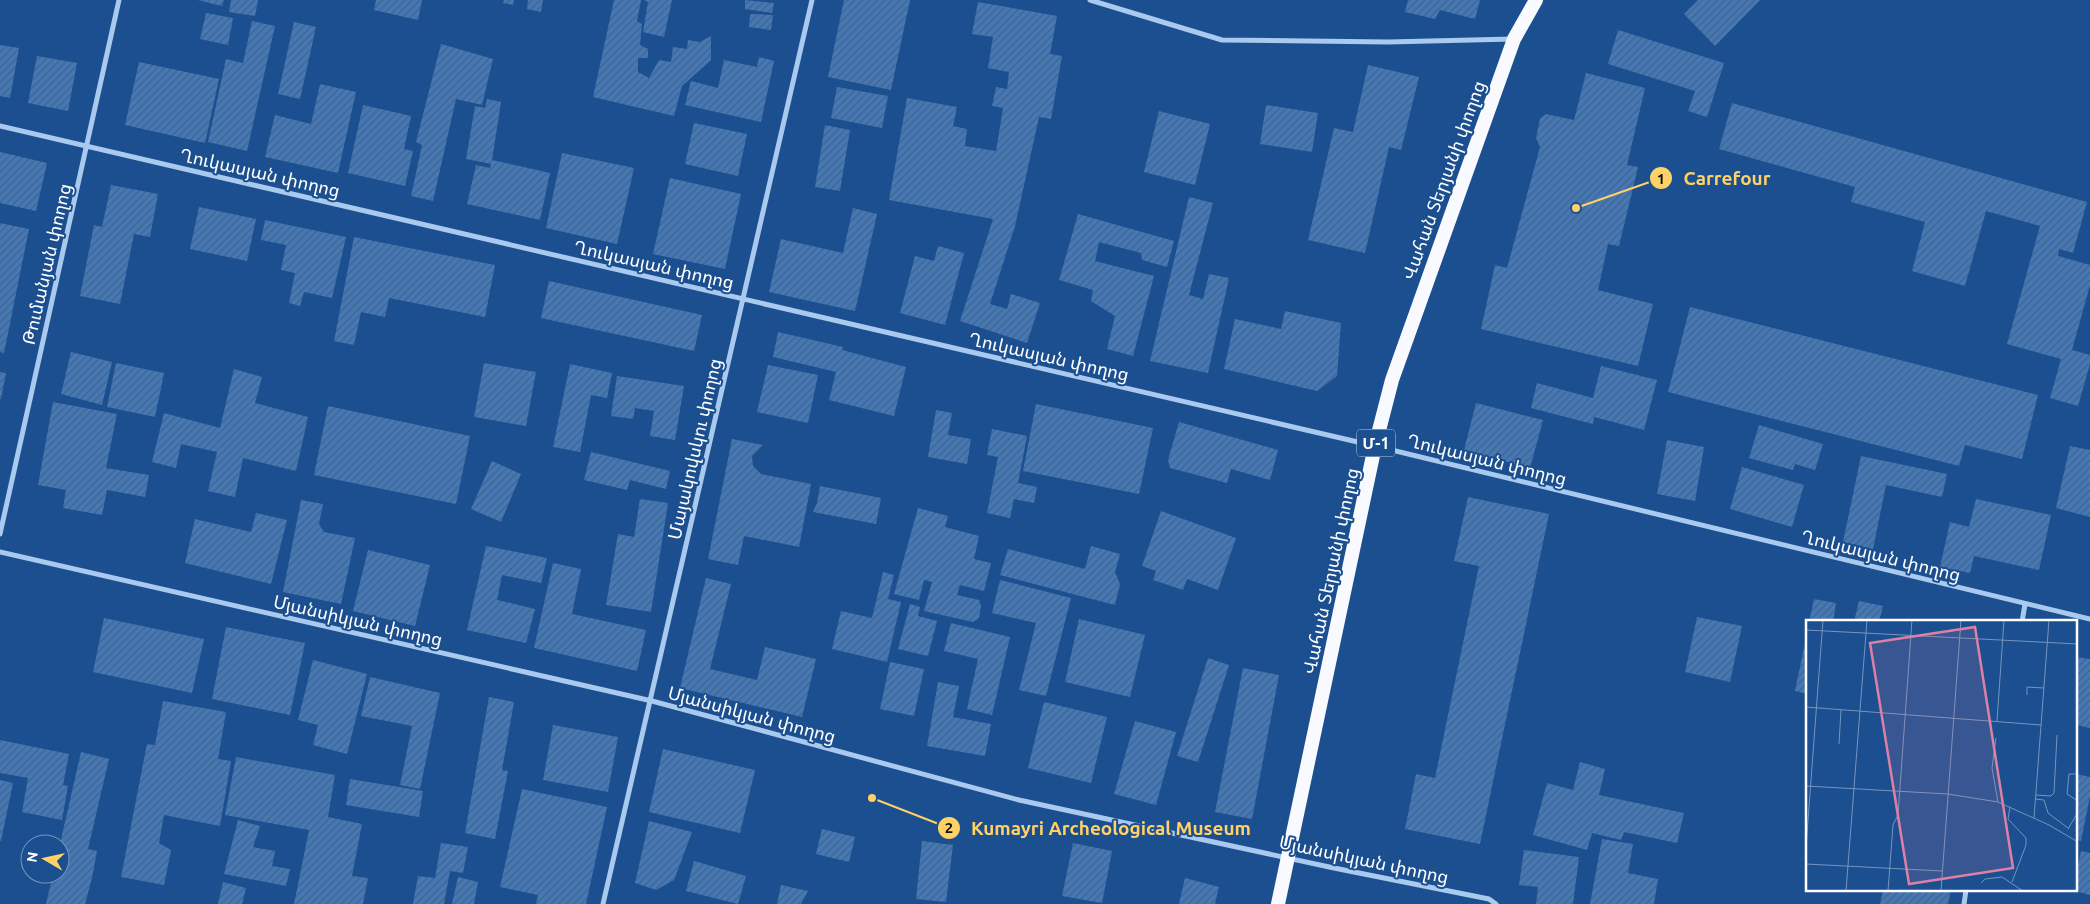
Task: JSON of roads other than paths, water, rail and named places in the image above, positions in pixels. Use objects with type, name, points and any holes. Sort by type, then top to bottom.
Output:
[{"type":"highway","name":"Վահան Տերյանի փողոց","points":[[1278,904],[1376,446],[1392,380],[1514,39],[1536,0]]},
{"type":"street","name":"Թումանյան փողոց","points":[[0,534],[119,0]]},
{"type":"street","name":"Մայակովսկու փողոց","points":[[603,904],[652,701],[742,298],[812,0]]},
{"type":"street","points":[[1090,0],[1222,40],[1388,42],[1514,39]]},
{"type":"street","name":"Ղուկասյան փողոց","points":[[0,126],[1376,446],[2090,619]]},
{"type":"street","name":"Մյանսիկյան փողոց","points":[[0,552],[652,701],[1019,800],[1489,899],[1496,904]]},
{"type":"street","points":[[2022,620],[2025,604]]},
{"type":"place","name":"Carrefour","points":[[1576,208]]},
{"type":"place","name":"Kumayri Archeological Museum","points":[[872,798]]}]
